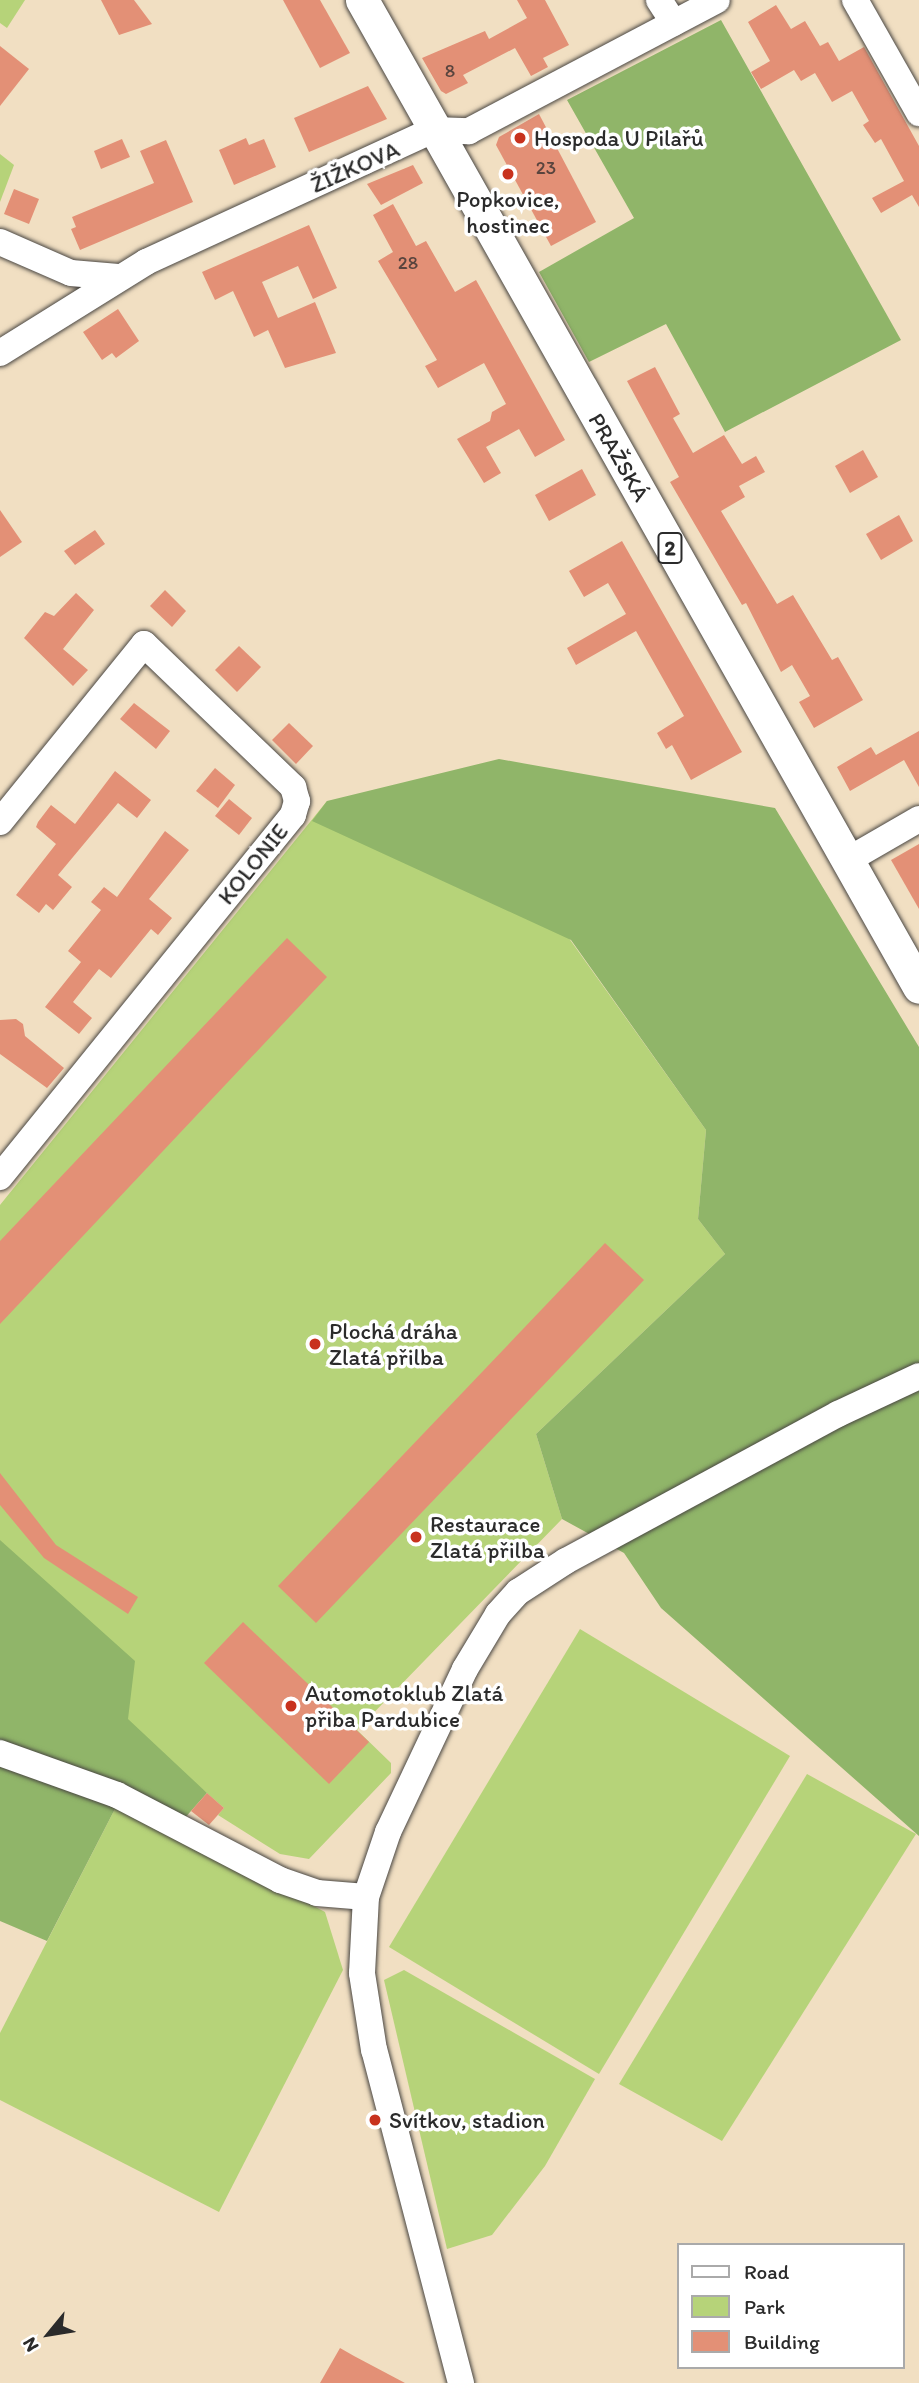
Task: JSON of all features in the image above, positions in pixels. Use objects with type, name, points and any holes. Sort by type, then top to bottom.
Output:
[{"type":"main road","name":"PRAŽSKÁ","points":[[362,0],[919,987]]},
{"type":"street","points":[[659,0],[674,23]]},
{"type":"street","name":"ŽIŽKOVA","points":[[0,353],[118,277],[433,130],[469,131],[717,0]]},
{"type":"street","points":[[855,0],[919,113]]},
{"type":"street","points":[[0,242],[40,262],[84,276],[118,277]]},
{"type":"street","points":[[40,262],[53,274],[60,292],[47,322]]},
{"type":"street","name":"KOLONIE","points":[[0,821],[144,644],[293,788],[298,801],[293,815],[0,1177]]},
{"type":"street","points":[[848,860],[919,819]]},
{"type":"street","points":[[461,2383],[374,2050],[362,1973],[366,1897],[388,1832],[465,1669],[498,1614],[518,1592],[566,1560],[838,1414],[919,1376]]},
{"type":"street","points":[[0,1753],[117,1796],[280,1880],[317,1893],[366,1897]]},
{"type":"green space","points":[[0,0],[25,0],[7,28],[0,23]]},
{"type":"green space","points":[[721,20],[901,340],[725,432],[666,324],[589,362],[539,272],[634,218],[567,100]]},
{"type":"green space","points":[[0,154],[14,165],[0,202]]},
{"type":"green space","points":[[499,759],[775,808],[919,1047],[919,1836],[661,1608],[624,1553],[562,1519],[536,1434],[725,1254],[698,1219],[706,1130],[571,940],[312,821],[327,801]]},
{"type":"green space","name":"Plochá dráha Zlatá přilba","points":[[468,797],[706,1130],[698,1219],[725,1254],[536,1434],[562,1519],[357,1730],[391,1763],[391,1773],[309,1859],[280,1854],[218,1815],[224,1808],[201,1788],[0,1681],[0,1205],[327,801]]},
{"type":"green space","points":[[0,1540],[135,1661],[128,1719],[207,1793],[183,1820],[118,1803],[47,1941],[0,1921]]},
{"type":"green space","points":[[580,1629],[790,1756],[599,2074],[389,1947]]},
{"type":"green space","points":[[807,1774],[916,1834],[722,2141],[619,2084]]},
{"type":"green space","points":[[118,1803],[325,1912],[343,1970],[219,2212],[0,2100],[0,2033]]},
{"type":"green space","points":[[404,1970],[595,2079],[545,2166],[492,2235],[447,2249],[384,1980]]},
{"type":"building","points":[[101,0],[134,0],[152,24],[119,35]]},
{"type":"building","points":[[283,0],[320,0],[350,53],[320,68]]},
{"type":"building","points":[[517,0],[545,0],[569,45],[543,58],[548,67],[531,76],[515,48],[463,75],[468,83],[446,94],[441,91],[422,58],[485,31],[489,39],[527,18]]},
{"type":"building","points":[[776,5],[791,29],[805,21],[820,46],[828,42],[839,61],[864,47],[919,146],[919,207],[912,195],[881,213],[872,198],[904,181],[881,139],[875,143],[863,125],[869,121],[852,91],[832,102],[815,73],[801,81],[794,70],[761,89],[751,72],[770,61],[748,22]]},
{"type":"building","points":[[0,46],[29,69],[0,106]]},
{"type":"building","points":[[368,86],[387,119],[309,152],[294,118]]},
{"type":"building","points":[[539,114],[596,222],[551,246],[496,145],[499,137]]},
{"type":"building","points":[[246,138],[249,145],[264,139],[276,167],[234,185],[219,150]]},
{"type":"building","points":[[122,139],[130,157],[101,169],[94,151]]},
{"type":"building","points":[[166,140],[193,202],[80,250],[71,229],[76,227],[72,217],[154,183],[140,151]]},
{"type":"building","points":[[413,165],[423,183],[381,205],[367,184]]},
{"type":"building","points":[[14,189],[39,199],[29,224],[4,214]]},
{"type":"building","points":[[393,204],[416,246],[426,241],[455,292],[476,280],[565,440],[535,457],[519,429],[486,447],[501,473],[484,483],[457,439],[490,421],[492,412],[506,404],[484,363],[438,388],[425,366],[437,360],[378,261],[393,252],[373,215]]},
{"type":"building","points":[[309,225],[337,288],[313,299],[298,266],[262,282],[278,318],[315,302],[336,353],[285,368],[268,330],[254,337],[233,291],[215,300],[202,272]]},
{"type":"building","points":[[118,309],[139,341],[116,358],[112,353],[102,360],[83,332]]},
{"type":"building","points":[[655,367],[680,414],[673,418],[693,453],[724,435],[742,464],[756,456],[765,472],[739,486],[745,497],[721,511],[777,604],[793,595],[832,660],[838,657],[863,700],[814,728],[799,702],[810,696],[792,665],[781,672],[746,603],[742,605],[670,482],[679,477],[627,381]]},
{"type":"building","points":[[863,450],[878,477],[850,493],[835,466]]},
{"type":"building","points":[[582,469],[596,495],[549,521],[535,495]]},
{"type":"building","points":[[0,510],[22,542],[0,557]]},
{"type":"building","points":[[899,515],[913,541],[881,560],[866,534]]},
{"type":"building","points":[[95,530],[105,544],[75,565],[64,551]]},
{"type":"building","points":[[622,541],[742,752],[691,780],[672,745],[666,749],[657,733],[684,716],[636,631],[576,665],[567,648],[626,614],[608,583],[584,597],[569,571]]},
{"type":"building","points":[[165,590],[186,611],[172,627],[150,606]]},
{"type":"building","points":[[76,593],[94,610],[63,649],[88,670],[73,686],[24,638],[45,612],[54,616]]},
{"type":"building","points":[[239,646],[261,667],[237,692],[215,670]]},
{"type":"building","points":[[134,703],[170,731],[156,749],[120,719]]},
{"type":"building","points":[[289,723],[313,746],[296,764],[272,740]]},
{"type":"building","points":[[919,731],[919,787],[904,760],[850,791],[837,767],[871,747],[876,755]]},
{"type":"building","points":[[215,768],[235,785],[218,808],[196,791]]},
{"type":"building","points":[[115,771],[151,800],[137,818],[118,803],[58,875],[72,887],[53,910],[46,904],[39,913],[16,895],[56,844],[36,827],[38,822],[51,805],[75,824]]},
{"type":"building","points":[[229,799],[252,818],[239,835],[215,816]]},
{"type":"building","points":[[165,831],[189,850],[149,899],[172,918],[158,935],[151,929],[111,978],[99,969],[73,1002],[92,1018],[79,1034],[45,1007],[81,962],[68,951],[101,910],[91,902],[104,887],[117,897]]},
{"type":"building","points":[[919,844],[919,909],[891,860]]},
{"type":"building","points":[[287,938],[327,977],[0,1324],[0,1241]]},
{"type":"building","points":[[16,1019],[23,1024],[25,1036],[64,1068],[47,1088],[0,1054],[0,1020]]},
{"type":"building","points":[[605,1243],[644,1280],[316,1623],[278,1586]]},
{"type":"building","points":[[0,1473],[56,1545],[138,1597],[128,1614],[44,1558],[0,1505]]},
{"type":"building","points":[[243,1622],[369,1742],[329,1784],[204,1663]]},
{"type":"building","points":[[207,1793],[224,1808],[209,1825],[191,1811]]},
{"type":"building","points":[[340,2348],[354,2356],[405,2383],[320,2383]]},
{"type":"place","name":"Hospoda U Pilařů","points":[[520,138]]},
{"type":"place","name":"Popkovice, hostinec","points":[[508,174]]},
{"type":"place","name":"Plochá dráha Zlatá přilba","points":[[315,1344]]},
{"type":"place","name":"Restaurace Zlatá přilba","points":[[416,1537]]},
{"type":"place","name":"Automotoklub Zlatá přiba Pardubice","points":[[291,1706]]},
{"type":"place","name":"Svítkov, stadion","points":[[375,2120]]}]
